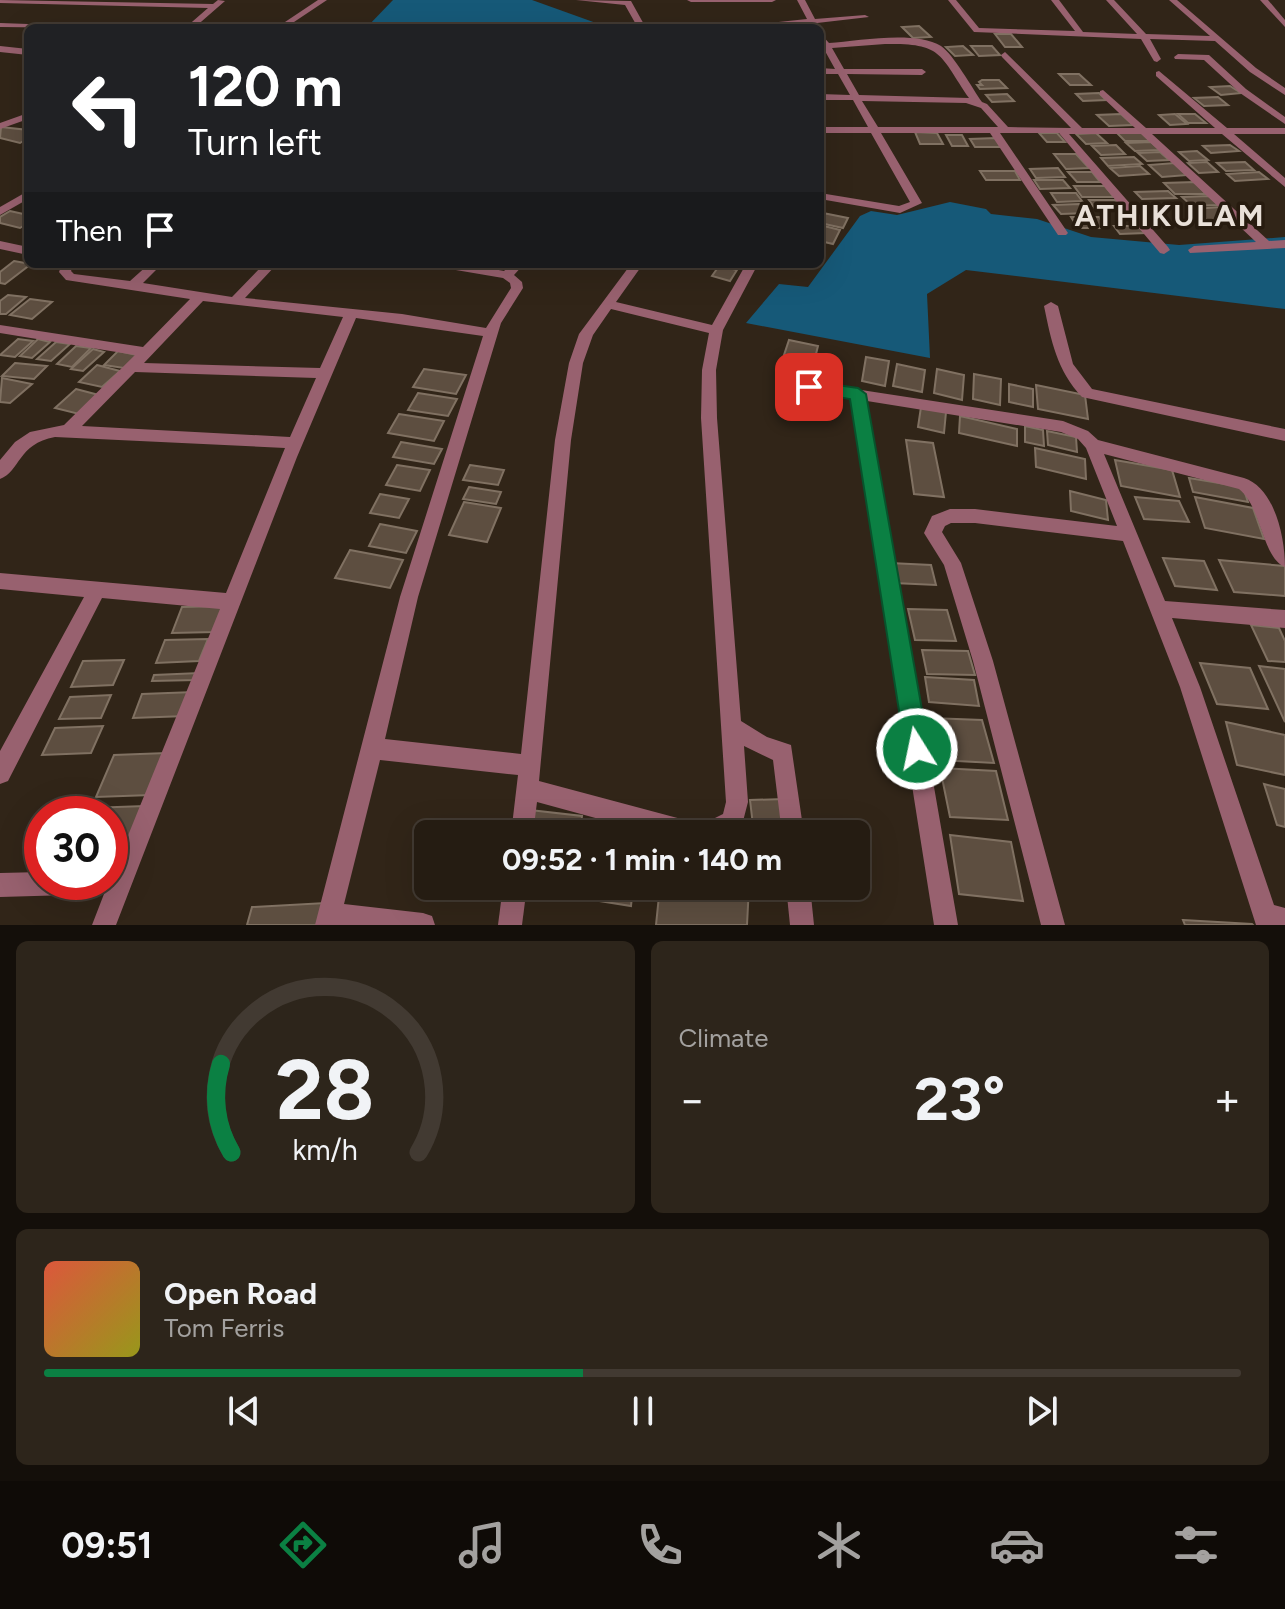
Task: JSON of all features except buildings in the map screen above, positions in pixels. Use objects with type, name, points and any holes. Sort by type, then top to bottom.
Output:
[{"type":"street","points":[[286,24],[323,0]]},
{"type":"street","points":[[580,0],[637,0]]},
{"type":"street","points":[[691,0],[713,3],[772,0]]},
{"type":"street","points":[[801,0],[814,24],[865,17]]},
{"type":"street","points":[[952,0],[977,30],[1215,39]]},
{"type":"street","points":[[1055,0],[1081,34]]},
{"type":"street","points":[[1110,0],[1145,38],[1157,59]]},
{"type":"street","points":[[1173,0],[1215,39],[1285,92]]},
{"type":"street","points":[[0,1],[220,3]]},
{"type":"street","points":[[1265,1],[1285,3]]},
{"type":"street","points":[[1265,1],[1282,16],[1285,25]]},
{"type":"street","points":[[622,2],[632,6],[640,24]]},
{"type":"street","points":[[194,24],[220,3]]},
{"type":"street","points":[[723,19],[726,24]]},
{"type":"street","points":[[0,25],[24,26]]},
{"type":"street","points":[[826,46],[913,41],[932,44],[940,49],[977,102],[1006,131]]},
{"type":"street","points":[[824,42],[877,130],[916,203],[900,210],[824,197]]},
{"type":"street","points":[[0,49],[24,52]]},
{"type":"street","points":[[1005,55],[1080,131]]},
{"type":"street","points":[[1178,57],[1206,57],[1243,91],[1285,121]]},
{"type":"street","points":[[824,71],[922,72]]},
{"type":"street","points":[[1159,74],[1285,184]]},
{"type":"street","points":[[1103,93],[1267,246]]},
{"type":"street","points":[[824,97],[977,102]]},
{"type":"street","points":[[0,126],[24,117]]},
{"type":"street","points":[[824,130],[1285,131]]},
{"type":"street","points":[[993,131],[1062,233]]},
{"type":"street","points":[[1062,131],[1164,250]]},
{"type":"street","points":[[0,212],[24,197]]},
{"type":"street","points":[[1194,250],[1285,244]]},
{"type":"street","points":[[0,245],[24,250]]},
{"type":"street","points":[[66,268],[65,272],[70,277],[133,285],[198,299],[428,320],[491,333]]},
{"type":"street","points":[[133,285],[152,268]]},
{"type":"street","points":[[234,302],[267,268]]},
{"type":"street","points":[[423,925],[328,920],[409,597],[491,333],[517,288],[512,270],[489,268]]},
{"type":"street","points":[[524,820],[563,440],[579,347],[634,268]]},
{"type":"street","points":[[372,748],[529,778],[685,831],[708,833],[733,821],[737,802],[709,418],[709,370],[716,330],[750,268]]},
{"type":"street","points":[[68,431],[198,299]]},
{"type":"street","points":[[609,304],[716,330]]},
{"type":"street","points":[[1051,306],[1065,365],[1087,393],[1285,435]]},
{"type":"street","points":[[128,864],[295,443],[351,313]]},
{"type":"street","points":[[0,329],[145,352]]},
{"type":"street","points":[[131,367],[325,373]]},
{"type":"street","points":[[809,387],[1063,427],[1083,435],[1093,445],[1190,687],[1272,920]]},
{"type":"street","points":[[858,394],[946,925]]},
{"type":"street","points":[[0,473],[25,439],[48,431],[295,443]]},
{"type":"street","points":[[1093,445],[1251,488],[1258,495],[1273,540],[1285,559]]},
{"type":"street","points":[[1053,925],[983,661],[952,563],[933,533],[938,521],[950,516],[975,516],[1130,535]]},
{"type":"street","points":[[0,581],[233,602]]},
{"type":"street","points":[[0,773],[97,590]]},
{"type":"street","points":[[1159,609],[1285,619]]},
{"type":"street","points":[[732,727],[761,745],[783,753],[791,820]]},
{"type":"street","points":[[0,885],[24,884]]},
{"type":"street","points":[[104,925],[114,900]]},
{"type":"street","points":[[510,925],[513,900]]},
{"type":"street","points":[[799,900],[802,925]]},
{"type":"water","points":[[393,0],[532,0],[599,24],[370,24]]},
{"type":"water","points":[[950,202],[986,209],[991,214],[1037,219],[1091,237],[1179,245],[1285,237],[1285,309],[966,270],[927,294],[930,358],[746,323],[779,284],[808,287],[860,216],[871,211],[897,215]]},
{"type":"district","name":"ATHIKULAM","points":[[1170,216]]},
{"type":"route","points":[[809,387],[858,394],[917,749]]}]
